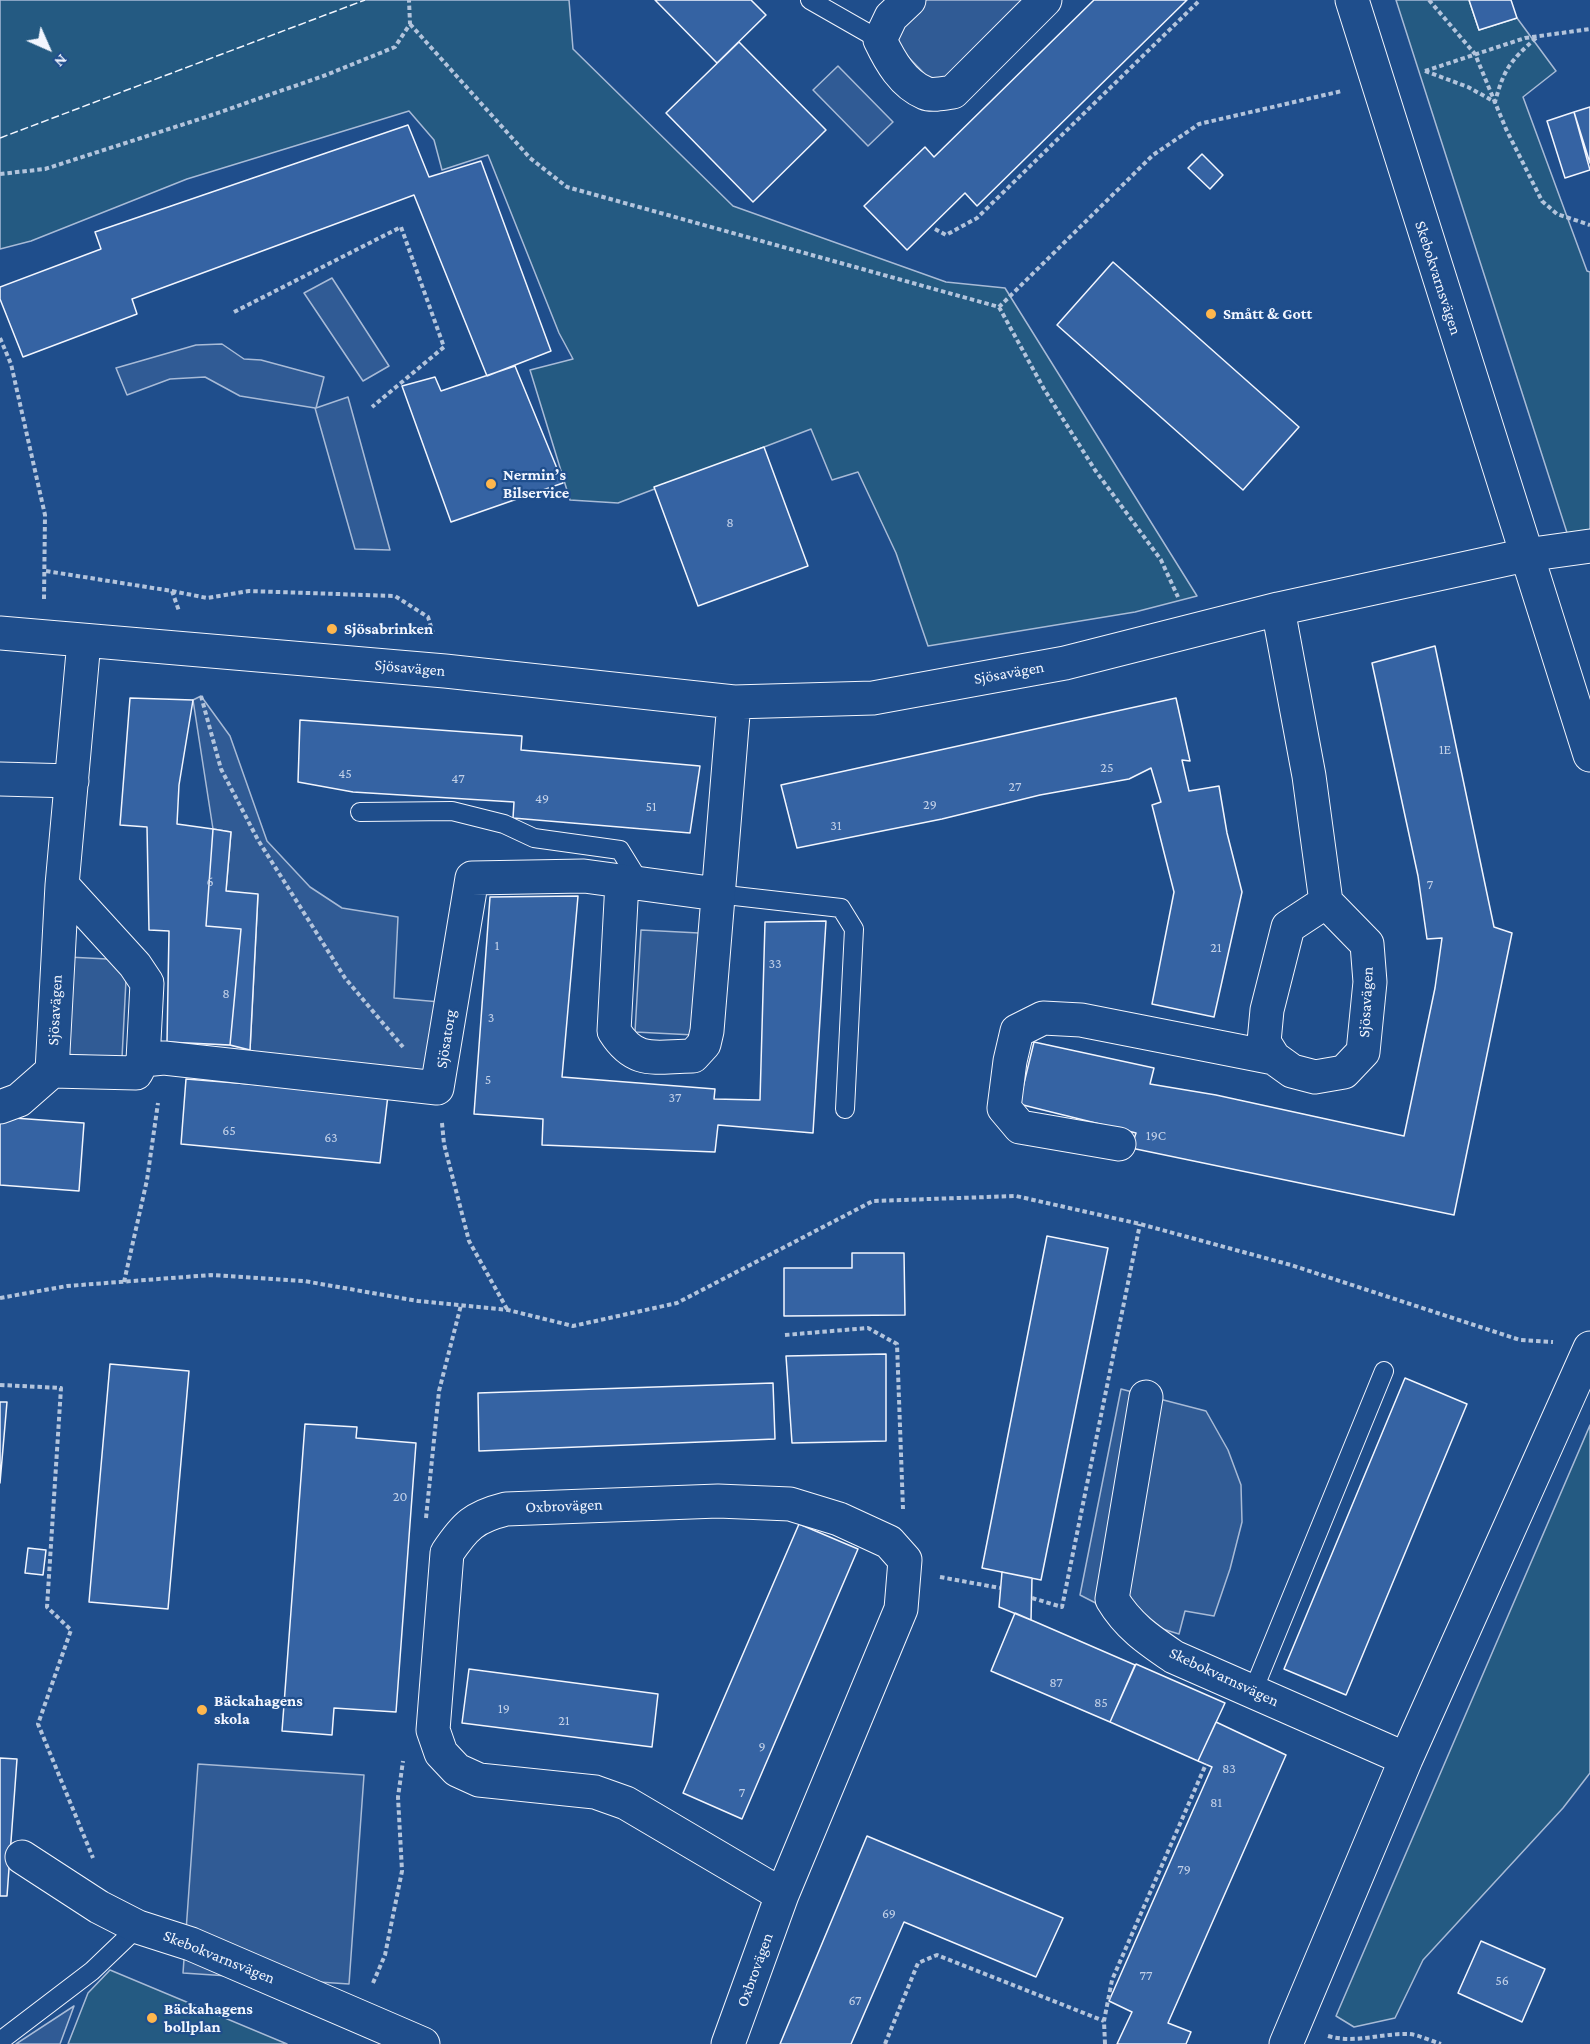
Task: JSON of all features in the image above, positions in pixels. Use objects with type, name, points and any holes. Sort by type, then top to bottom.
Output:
[{"type":"street","points":[[904,2],[891,17],[880,40],[890,61],[906,80],[927,94],[953,92],[1045,0]]},
{"type":"street","name":"Skebokvarnsvägen","points":[[1352,0],[1590,755]]},
{"type":"street","points":[[1526,555],[1590,546]]},
{"type":"street","name":"Sjösavägen","points":[[0,633],[444,671],[734,702],[873,698],[1065,663],[1278,609],[1526,555]]},
{"type":"street","points":[[1274,1058],[1264,1042],[1267,1010],[1288,927],[1326,902],[1309,776],[1278,609]]},
{"type":"street","name":"Sjösavägen","points":[[52,1071],[62,885],[84,641]]},
{"type":"street","points":[[632,883],[614,1031],[624,1047],[640,1056],[693,1056],[704,1044],[734,702]]},
{"type":"street","points":[[0,779],[72,781]]},
{"type":"street","name":"Sjösatorg","points":[[153,1059],[438,1088],[472,878],[584,876],[717,894]]},
{"type":"street","points":[[0,1107],[19,1100],[52,1071],[136,1073],[153,1059],[147,983],[135,965],[62,885]]},
{"type":"street","name":"Sjösavägen","points":[[1119,1144],[1020,1127],[1004,1108],[1010,1061],[1017,1031],[1043,1018],[1081,1020],[1274,1058],[1292,1071],[1315,1077],[1344,1072],[1363,1052],[1370,982],[1367,944],[1326,902]]},
{"type":"street","points":[[1286,2044],[1406,1759],[1590,1348]]},
{"type":"street","name":"Skebokvarnsvägen","points":[[1146,1397],[1112,1599],[1123,1617],[1141,1635],[1166,1651],[1406,1759]]},
{"type":"street","name":"Oxbrovägen","points":[[728,2044],[782,1895],[901,1609],[905,1560],[889,1542],[839,1519],[790,1504],[718,1501],[506,1509],[482,1515],[462,1530],[447,1553],[432,1730],[441,1753],[457,1770],[479,1780],[595,1792],[626,1803],[782,1895]]},
{"type":"street","name":"Skebokvarnsvägen","points":[[22,1857],[99,1907],[138,1927],[201,1948],[423,2044]]},
{"type":"lane","points":[[810,0],[880,40]]},
{"type":"lane","points":[[360,812],[452,811],[504,824],[534,838],[620,850],[632,883]]},
{"type":"lane","points":[[717,894],[840,908],[854,929],[845,1109]]},
{"type":"lane","points":[[1253,1691],[1384,1371]]},
{"type":"lane","points":[[0,2041],[92,1971],[138,1927]]},
{"type":"path","points":[[0,174],[45,169],[326,75],[395,47],[410,24],[409,0]]},
{"type":"path","points":[[935,229],[946,235],[977,218],[1200,0]]},
{"type":"path","points":[[1429,0],[1475,54],[1542,201],[1557,214],[1590,225]]},
{"type":"path","points":[[410,24],[530,158],[567,187],[999,307],[1044,389],[1095,470],[1161,560],[1193,630]]},
{"type":"path","points":[[1495,102],[1468,87],[1425,71],[1537,37],[1590,29]]},
{"type":"path","points":[[1495,102],[1502,74],[1518,54],[1537,37]]},
{"type":"path","points":[[999,307],[1153,155],[1199,124],[1377,82]]},
{"type":"path","points":[[234,312],[401,227],[444,347],[372,408]]},
{"type":"path","points":[[0,338],[11,364],[45,515],[45,571],[40,637]]},
{"type":"path","points":[[45,571],[207,598],[249,591],[395,596],[428,617],[444,671]]},
{"type":"path","points":[[172,591],[181,617]]},
{"type":"path","points":[[201,696],[220,769],[258,840],[345,978],[438,1088],[444,1144],[469,1241],[508,1310]]},
{"type":"path","points":[[124,1282],[147,1180],[153,1059]]},
{"type":"path","points":[[0,1298],[67,1286],[211,1275],[304,1281],[418,1301],[508,1310],[573,1326],[677,1303],[873,1201],[1016,1196],[1140,1224],[1291,1265],[1520,1340],[1558,1343]]},
{"type":"path","points":[[1032,1598],[1062,1607],[1140,1224]]},
{"type":"path","points":[[785,1335],[868,1328],[897,1344],[905,1560],[921,1573],[1000,1588]]},
{"type":"path","points":[[0,1385],[61,1388],[47,1607],[71,1630],[38,1724],[93,1852],[99,1907]]},
{"type":"path","points":[[1105,2044],[1107,2040],[1104,2021],[1112,1980],[1206,1764]]},
{"type":"path","points":[[885,2044],[918,1963],[937,1955],[1104,2021]]},
{"type":"path","points":[[1319,2033],[1339,2040],[1363,2040],[1410,2034],[1441,2044]]},
{"type":"shaded area","points":[[0,0],[569,0],[573,49],[733,206],[946,282],[1005,288],[1197,596],[1135,612],[928,646],[896,553],[858,472],[832,480],[811,429],[618,503],[570,500],[530,370],[573,359],[559,333],[488,155],[442,170],[434,140],[409,111],[187,179],[31,241],[0,249]]},
{"type":"shaded area","points":[[901,0],[1054,0],[953,103],[876,24]]},
{"type":"shaded area","points":[[1396,0],[1469,0],[1479,30],[1517,18],[1556,71],[1523,97],[1587,271],[1590,272],[1590,534],[1569,539]]},
{"type":"shaded area","points":[[838,66],[893,122],[868,146],[813,90]]},
{"type":"shaded area","points":[[332,278],[389,366],[363,381],[304,293]]},
{"type":"shaded area","points":[[222,344],[244,359],[261,360],[324,377],[316,408],[348,397],[390,550],[355,549],[315,408],[240,396],[205,377],[170,379],[127,395],[116,368],[196,345]]},
{"type":"shaded area","points":[[201,696],[230,736],[267,841],[310,887],[342,908],[398,917],[394,998],[452,1003],[437,1088],[193,1063],[191,1043],[230,1045],[250,1050],[258,895],[226,891],[231,832],[213,829],[193,700]]},
{"type":"shaded area","points":[[641,930],[699,933],[694,1035],[635,1032]]},
{"type":"shaded area","points":[[68,957],[127,960],[122,1058],[63,1054]]},
{"type":"shaded area","points":[[1121,1389],[1206,1411],[1228,1450],[1241,1485],[1242,1522],[1230,1569],[1214,1616],[1185,1611],[1179,1634],[1123,1617],[1080,1595]]},
{"type":"shaded area","points":[[1590,1425],[1590,1773],[1563,1808],[1423,1960],[1395,2018],[1354,2027],[1336,2016]]},
{"type":"shaded area","points":[[198,1764],[364,1775],[349,1984],[183,1973]]},
{"type":"shaded area","name":"Bäckahagens bollplan","points":[[110,1970],[287,2044],[68,2044],[88,1993]]},
{"type":"shaded area","points":[[74,2006],[60,2044],[16,2044]]},
{"type":"building","points":[[655,0],[751,0],[766,15],[717,63]]},
{"type":"building","points":[[1094,0],[1187,0],[977,206],[965,193],[907,250],[864,206],[925,147],[934,157]]},
{"type":"building","points":[[1469,0],[1511,0],[1517,18],[1479,30]]},
{"type":"building","points":[[739,42],[826,130],[753,202],[666,113]]},
{"type":"building","points":[[1590,107],[1590,163],[1574,112]]},
{"type":"building","points":[[1574,112],[1590,170],[1565,178],[1547,121]]},
{"type":"building","points":[[408,125],[429,177],[481,161],[551,351],[487,376],[414,195],[132,299],[137,314],[23,357],[0,299],[0,287],[101,249],[95,232]]},
{"type":"building","points":[[1202,154],[1223,175],[1210,189],[1188,168]]},
{"type":"building","points":[[1113,262],[1299,427],[1243,490],[1057,325]]},
{"type":"building","points":[[515,366],[563,483],[451,522],[402,386],[435,377],[441,391]]},
{"type":"building","points":[[764,447],[808,566],[698,606],[654,487]]},
{"type":"building","points":[[1435,646],[1494,927],[1512,933],[1454,1215],[1131,1148],[1136,1133],[1019,1104],[1034,1042],[1154,1068],[1150,1084],[1216,1095],[1404,1136],[1435,988],[1442,938],[1427,939],[1418,876],[1372,663]]},
{"type":"building","points":[[130,698],[193,700],[179,785],[177,824],[213,829],[206,926],[241,929],[230,1045],[167,1042],[169,931],[149,930],[147,827],[120,825]]},
{"type":"building","points":[[1176,698],[1190,761],[1182,760],[1189,791],[1219,786],[1227,833],[1242,892],[1214,1017],[1152,1004],[1174,892],[1152,805],[1161,802],[1151,768],[1129,779],[1040,795],[942,819],[797,848],[781,785]]},
{"type":"building","points":[[300,720],[522,736],[521,750],[700,766],[690,833],[513,818],[514,802],[353,792],[298,782]]},
{"type":"building","points":[[213,829],[231,832],[226,891],[258,894],[250,1050],[230,1045],[241,929],[206,926]]},
{"type":"building","points":[[578,896],[562,1077],[715,1089],[714,1099],[760,1100],[765,922],[826,921],[813,1133],[718,1125],[715,1152],[542,1145],[543,1119],[474,1114],[490,897]]},
{"type":"building","points":[[186,1079],[388,1095],[380,1163],[181,1144]]},
{"type":"building","points":[[0,1117],[84,1123],[79,1191],[0,1185]]},
{"type":"building","points":[[1047,1236],[1108,1248],[1041,1580],[982,1568]]},
{"type":"building","points":[[852,1253],[904,1253],[905,1315],[784,1316],[784,1268],[852,1268]]},
{"type":"building","points":[[886,1354],[886,1441],[792,1443],[786,1356]]},
{"type":"building","points":[[110,1364],[189,1371],[168,1609],[89,1602]]},
{"type":"building","points":[[1405,1378],[1467,1404],[1346,1695],[1284,1669]]},
{"type":"building","points":[[773,1383],[775,1439],[479,1451],[478,1393]]},
{"type":"building","points":[[0,1402],[7,1402],[0,1483]]},
{"type":"building","points":[[305,1424],[357,1427],[356,1438],[416,1443],[396,1712],[334,1708],[332,1735],[282,1731]]},
{"type":"building","points":[[799,1524],[858,1549],[742,1819],[683,1793]]},
{"type":"building","points":[[28,1548],[46,1550],[43,1575],[25,1573]]},
{"type":"building","points":[[1002,1572],[1032,1578],[1031,1620],[999,1607]]},
{"type":"building","points":[[1015,1613],[1135,1665],[1110,1722],[991,1671]]},
{"type":"building","points":[[1136,1664],[1225,1703],[1198,1761],[1110,1722]]},
{"type":"building","points":[[469,1669],[658,1694],[652,1747],[462,1723]]},
{"type":"building","points":[[1216,1722],[1286,1755],[1168,2023],[1191,2032],[1186,2044],[1117,2044],[1132,2012],[1109,2001],[1212,1767],[1198,1761]]},
{"type":"building","points":[[0,1758],[17,1759],[7,1896],[0,1896]]},
{"type":"building","points":[[867,1836],[1063,1918],[1036,1977],[904,1922],[851,2044],[780,2044]]},
{"type":"building","points":[[1481,1941],[1545,1969],[1522,2022],[1458,1993]]},
{"type":"fence","points":[[0,138],[365,0]]},
{"type":"place","name":"Smått & Gott","points":[[1211,314]]},
{"type":"place","name":"Nermin’s Bilservice","points":[[491,484]]},
{"type":"place","name":"Sjösabrinken","points":[[332,629]]},
{"type":"place","name":"Bäckahagens skola","points":[[202,1710]]},
{"type":"place","name":"Bäckahagens bollplan","points":[[152,2018]]}]
